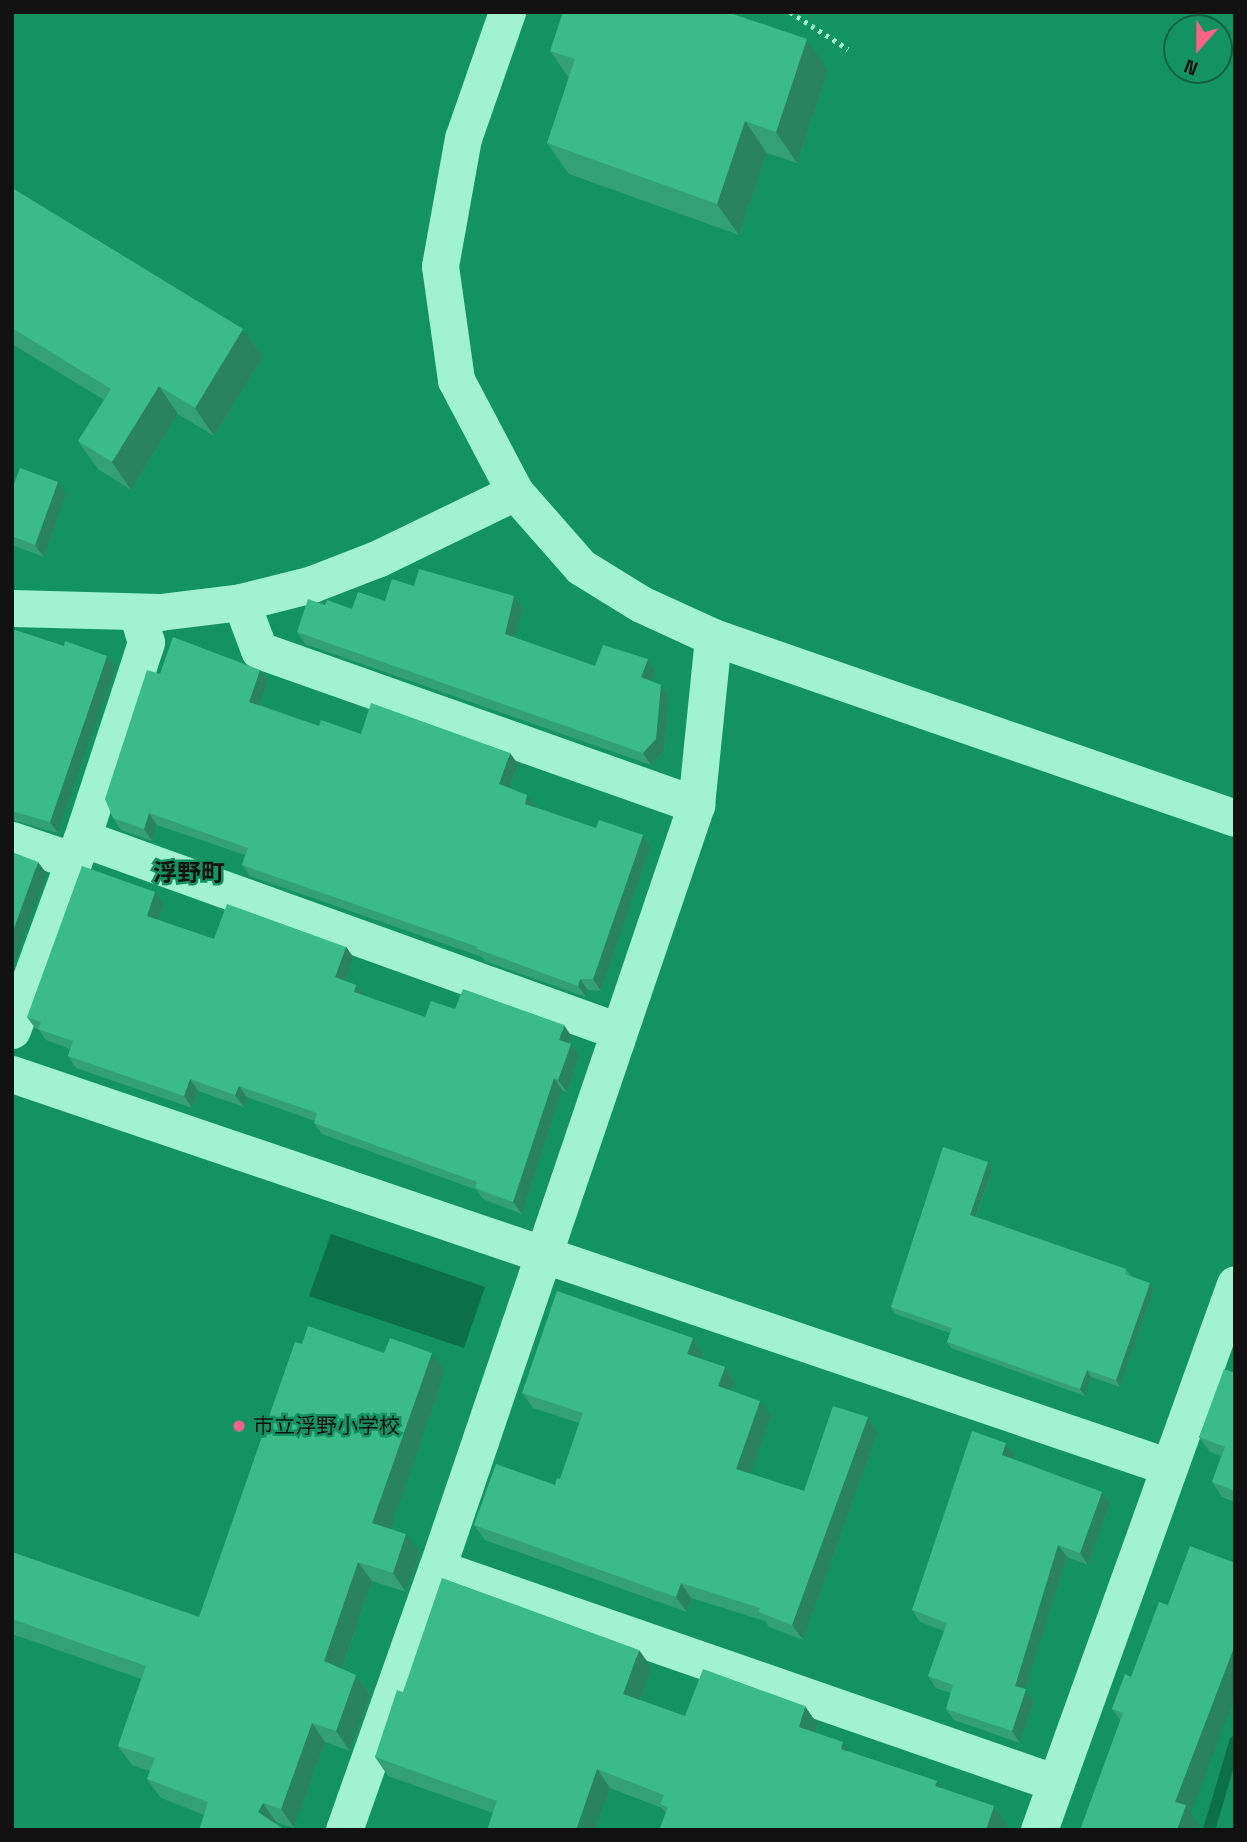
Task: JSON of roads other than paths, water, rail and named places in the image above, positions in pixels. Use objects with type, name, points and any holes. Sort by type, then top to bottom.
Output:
[{"type":"street","points":[[507,12],[463,138],[439,266],[456,380],[515,492],[582,567],[641,604],[713,637],[1235,818]]},
{"type":"street","points":[[12,608],[137,612],[241,602],[312,584],[379,558],[515,492]]},
{"type":"street","points":[[241,602],[259,650],[696,805]]},
{"type":"street","points":[[12,1030],[78,849],[146,642],[137,612]]},
{"type":"street","points":[[344,1830],[437,1567],[696,805],[713,637]]},
{"type":"street","points":[[12,840],[78,849],[618,1031]]},
{"type":"street","points":[[12,1074],[1169,1467]]},
{"type":"street","points":[[1039,1830],[1235,1284]]},
{"type":"street","points":[[437,1567],[1056,1783]]},
{"type":"waterway","points":[[1209,1830],[1235,1742]]},
{"type":"place","name":"市立浮野小学校","points":[[239,1426]]},
{"type":"district","name":"浮野町","points":[[189,873]]}]
